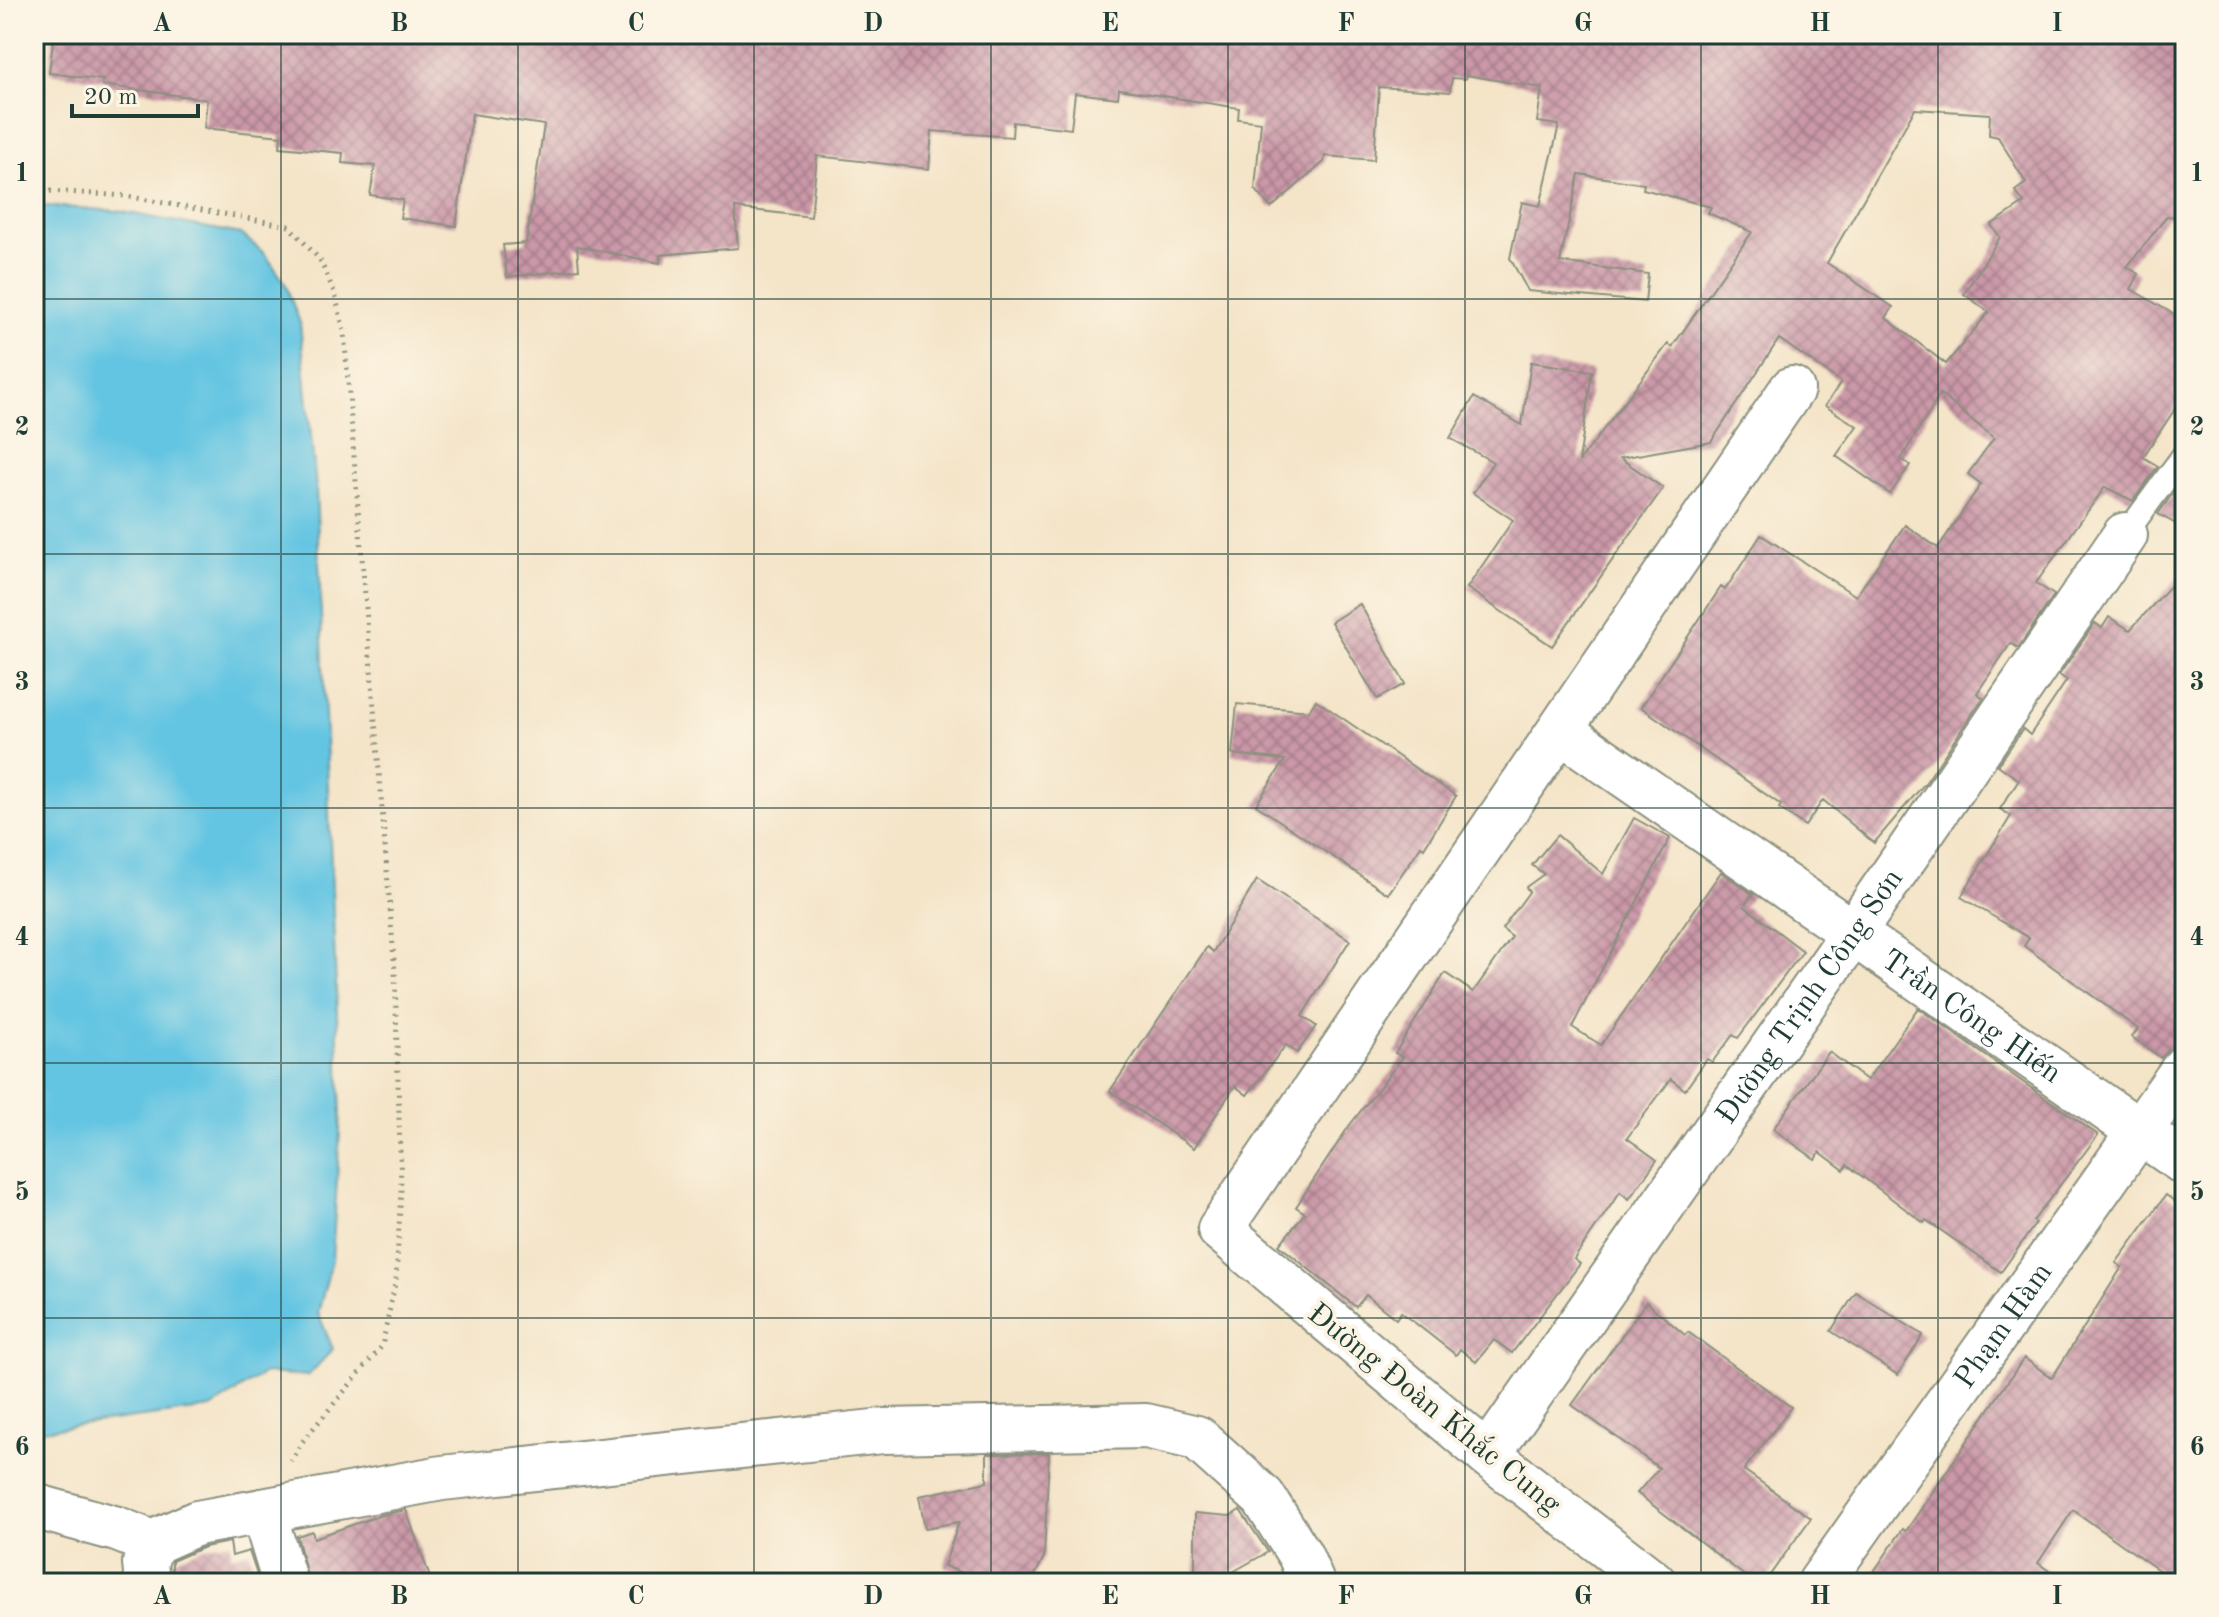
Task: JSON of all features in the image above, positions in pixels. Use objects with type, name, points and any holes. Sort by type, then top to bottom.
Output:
[{"type":"street","points":[[1561,731],[1792,389]]},
{"type":"street","name":"Đường Trịnh Công Sơn","points":[[1488,1455],[1853,933],[2125,535]]},
{"type":"street","name":"Trần Công Hiến","points":[[1561,731],[2185,1163]]},
{"type":"street","name":"Đường Đoàn Khắc Cung","points":[[1561,731],[1220,1229],[1488,1455],[1654,1583]]},
{"type":"street","name":"Phạm Hàm","points":[[1820,1583],[2185,1067]]},
{"type":"street","points":[[34,1506],[117,1529],[150,1563],[197,1523],[442,1478],[883,1431],[1146,1426],[1197,1438],[1263,1497],[1300,1555],[1312,1583]]},
{"type":"street","points":[[263,1511],[285,1583]]},
{"type":"lane","points":[[2125,535],[2185,453]]},
{"type":"path","points":[[34,190],[126,196],[289,226],[320,260],[335,294],[344,331],[395,972],[401,1190],[396,1279],[382,1346],[302,1442],[263,1511]]},
{"type":"water","points":[[34,205],[118,211],[241,234],[265,254],[285,283],[300,323],[316,488],[341,1114],[332,1260],[318,1313],[333,1349],[308,1376],[265,1373],[211,1408],[34,1431]]},
{"type":"building","points":[[54,34],[267,34],[332,43],[332,34],[1817,34],[1817,38],[1880,38],[1880,34],[2185,34],[2185,218],[2167,216],[2127,267],[2139,274],[2131,289],[2185,321],[2185,394],[2143,457],[2158,466],[2133,501],[2105,487],[2036,583],[2054,595],[2018,648],[2011,643],[1977,693],[1983,698],[1926,782],[1874,843],[1823,800],[1805,826],[1779,808],[1781,805],[1641,707],[1721,587],[1725,590],[1761,535],[1856,596],[1905,525],[1938,548],[1981,484],[1968,474],[1994,438],[1940,394],[1901,459],[1910,465],[1890,494],[1836,456],[1857,426],[1825,406],[1841,382],[1779,339],[1711,442],[1620,458],[1663,488],[1552,646],[1467,588],[1513,520],[1473,493],[1493,462],[1450,438],[1474,397],[1522,425],[1531,362],[1592,371],[1579,462],[1668,344],[1672,347],[1752,232],[1708,213],[1711,207],[1643,189],[1644,184],[1579,174],[1560,262],[1648,274],[1645,302],[1528,291],[1510,258],[1522,202],[1540,206],[1559,125],[1537,122],[1542,88],[1466,75],[1465,79],[1452,78],[1450,92],[1379,87],[1374,160],[1325,156],[1324,162],[1271,208],[1255,189],[1261,122],[1238,119],[1239,108],[1119,89],[1118,98],[1075,93],[1071,129],[1013,122],[1012,137],[932,131],[929,169],[817,156],[811,217],[735,208],[738,248],[660,255],[660,263],[577,246],[579,269],[507,277],[503,245],[526,243],[544,125],[472,114],[456,226],[400,218],[403,200],[370,195],[375,166],[342,163],[343,153],[280,147],[281,136],[204,128],[207,101],[204,99],[102,85],[103,80],[49,73]],"holes":[[[1915,109],[1990,114],[1989,135],[1998,137],[2026,183],[2015,191],[2024,203],[1991,225],[2000,237],[1964,294],[1989,312],[1946,364],[1886,318],[1893,307],[1827,263]]]},
{"type":"building","points":[[2178,486],[2185,491],[2185,529],[2158,514]]},
{"type":"building","points":[[2185,570],[2185,1035],[2161,1058],[2132,1037],[2138,1029],[2024,946],[2029,938],[1961,897],[2011,816],[2000,809],[2019,780],[1998,765],[2023,729],[2030,735],[2067,680],[2059,675],[2095,623],[2102,628],[2109,617],[2130,630]]},
{"type":"building","points":[[1360,604],[1405,684],[1377,699],[1331,622]]},
{"type":"building","points":[[1316,700],[1456,796],[1424,848],[1421,846],[1388,894],[1256,805],[1285,760],[1232,754],[1237,704],[1309,711]]},
{"type":"building","points":[[1634,818],[1670,838],[1572,1027],[1601,1045],[1721,872],[1753,894],[1744,906],[1803,951],[1738,1038],[1733,1035],[1712,1062],[1707,1059],[1685,1090],[1671,1079],[1627,1138],[1657,1160],[1629,1199],[1620,1192],[1574,1259],[1580,1264],[1512,1353],[1494,1340],[1476,1362],[1460,1349],[1456,1355],[1401,1312],[1396,1319],[1366,1295],[1356,1307],[1279,1245],[1305,1213],[1296,1207],[1349,1126],[1403,1057],[1395,1053],[1445,973],[1473,992],[1512,937],[1502,929],[1529,892],[1526,887],[1544,874],[1532,865],[1557,835],[1603,874]]},
{"type":"building","points":[[1257,880],[1350,940],[1302,1016],[1316,1026],[1297,1053],[1286,1045],[1247,1095],[1235,1086],[1194,1148],[1110,1091],[1207,947],[1213,952]]},
{"type":"building","points":[[1918,1008],[2098,1135],[2033,1221],[2036,1223],[2001,1272],[1926,1220],[1924,1223],[1847,1165],[1844,1170],[1820,1152],[1815,1159],[1773,1129],[1829,1052],[1867,1080]]},
{"type":"building","points":[[2166,1195],[2185,1209],[2185,1583],[2177,1583],[2073,1510],[2038,1563],[2066,1583],[1866,1583],[1903,1529],[1906,1531],[2024,1358],[2052,1378],[2122,1267],[2116,1263]]},
{"type":"building","points":[[1856,1292],[1923,1335],[1898,1375],[1831,1331]]},
{"type":"building","points":[[1646,1302],[1685,1335],[1688,1332],[1791,1407],[1744,1470],[1811,1518],[1764,1583],[1754,1583],[1637,1493],[1659,1468],[1572,1405]]},
{"type":"building","points":[[1049,1453],[1044,1557],[1031,1583],[990,1583],[944,1566],[959,1522],[925,1528],[919,1496],[987,1482],[987,1454]]},
{"type":"building","points":[[406,1510],[432,1583],[309,1583],[297,1536],[312,1531],[314,1538],[381,1515]]},
{"type":"building","points":[[1240,1510],[1268,1552],[1213,1583],[1195,1583],[1195,1513],[1230,1516]]},
{"type":"building","points":[[230,1542],[232,1556],[249,1551],[257,1575],[172,1583],[172,1561],[204,1547]]}]
